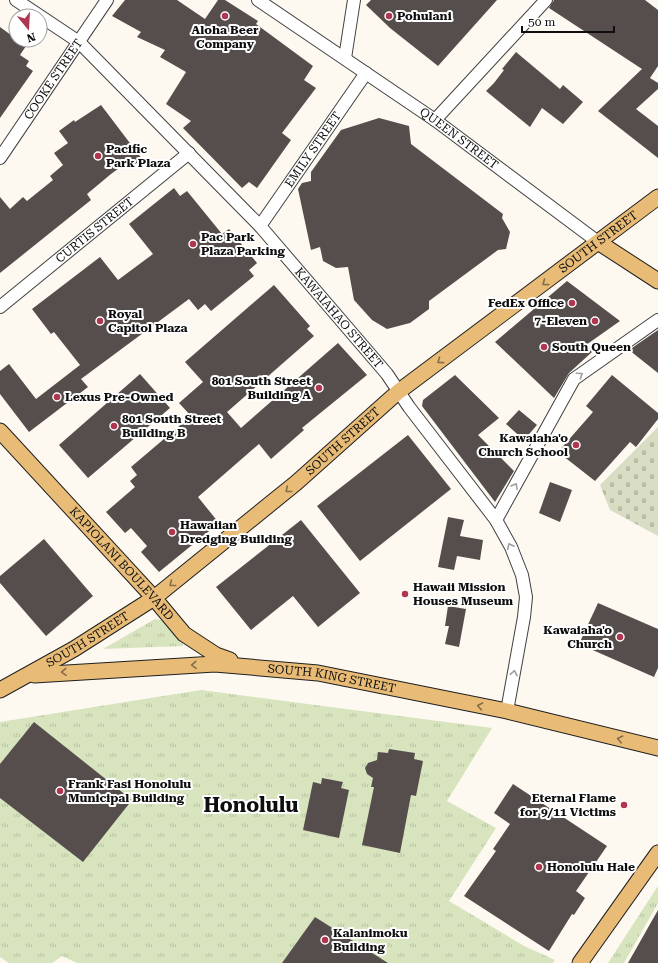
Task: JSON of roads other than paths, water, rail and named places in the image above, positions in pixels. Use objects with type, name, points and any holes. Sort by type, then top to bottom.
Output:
[{"type":"main road","name":"SOUTH STREET","points":[[23,678],[74,649],[154,598],[296,483],[398,392],[658,197]]},
{"type":"main road","name":"QUEEN STREET","points":[[598,242],[658,281]]},
{"type":"main road","name":"KAPIOLANI BOULEVARD","points":[[0,431],[154,598],[174,624],[198,645],[227,660],[261,667]]},
{"type":"main road","name":"SOUTH KING STREET","points":[[0,681],[23,678],[42,673],[215,664],[261,667],[318,673],[507,711],[658,748]]},
{"type":"main road","points":[[0,690],[23,678]]},
{"type":"main road","points":[[580,963],[658,853]]},
{"type":"street","name":"KAWAIAHAO STREET","points":[[16,0],[79,42],[260,226],[387,374],[398,392],[496,520],[511,547],[522,575],[526,597],[524,617],[507,711]]},
{"type":"street","name":"COOKE STREET","points":[[0,158],[107,0]]},
{"type":"street","name":"QUEEN STREET","points":[[258,0],[346,58],[435,120],[598,242]]},
{"type":"street","points":[[346,58],[354,0]]},
{"type":"street","points":[[435,120],[546,0]]},
{"type":"street","name":"EMILY STREET","points":[[260,226],[366,73]]},
{"type":"street","name":"CURTIS STREET","points":[[0,307],[189,153]]},
{"type":"street","points":[[496,520],[574,379],[658,320]]},
{"type":"place","name":"Aloha Beer Company","points":[[225,16]]},
{"type":"place","name":"Pohulani","points":[[389,16]]},
{"type":"place","name":"Pacific Park Plaza","points":[[98,156]]},
{"type":"place","name":"Pac Park Plaza Parking","points":[[193,244]]},
{"type":"place","name":"FedEx Office","points":[[572,303]]},
{"type":"place","name":"Royal Capitol Plaza","points":[[100,321]]},
{"type":"place","name":"7-Eleven","points":[[595,321]]},
{"type":"place","name":"South Queen","points":[[544,347]]},
{"type":"place","name":"801 South Street Building A","points":[[319,388]]},
{"type":"place","name":"Lexus Pre-Owned","points":[[57,397]]},
{"type":"place","name":"801 South Street Building B","points":[[114,426]]},
{"type":"place","name":"Kawaiaha'o Church School","points":[[576,445]]},
{"type":"place","name":"Hawaiian Dredging Building","points":[[172,532]]},
{"type":"place","name":"Hawaii Mission Houses Museum","points":[[405,594]]},
{"type":"place","name":"Kawaiaha'o Church","points":[[620,637]]},
{"type":"place","name":"Frank Fasi Honolulu Municipal Building","points":[[60,791]]},
{"type":"place","name":"Eternal Flame for 9/11 Victims","points":[[624,805]]},
{"type":"place","name":"Honolulu Hale","points":[[539,867]]},
{"type":"place","name":"Kalanimoku Building","points":[[325,940]]},
{"type":"district","name":"Honolulu","points":[[251,805]]}]
